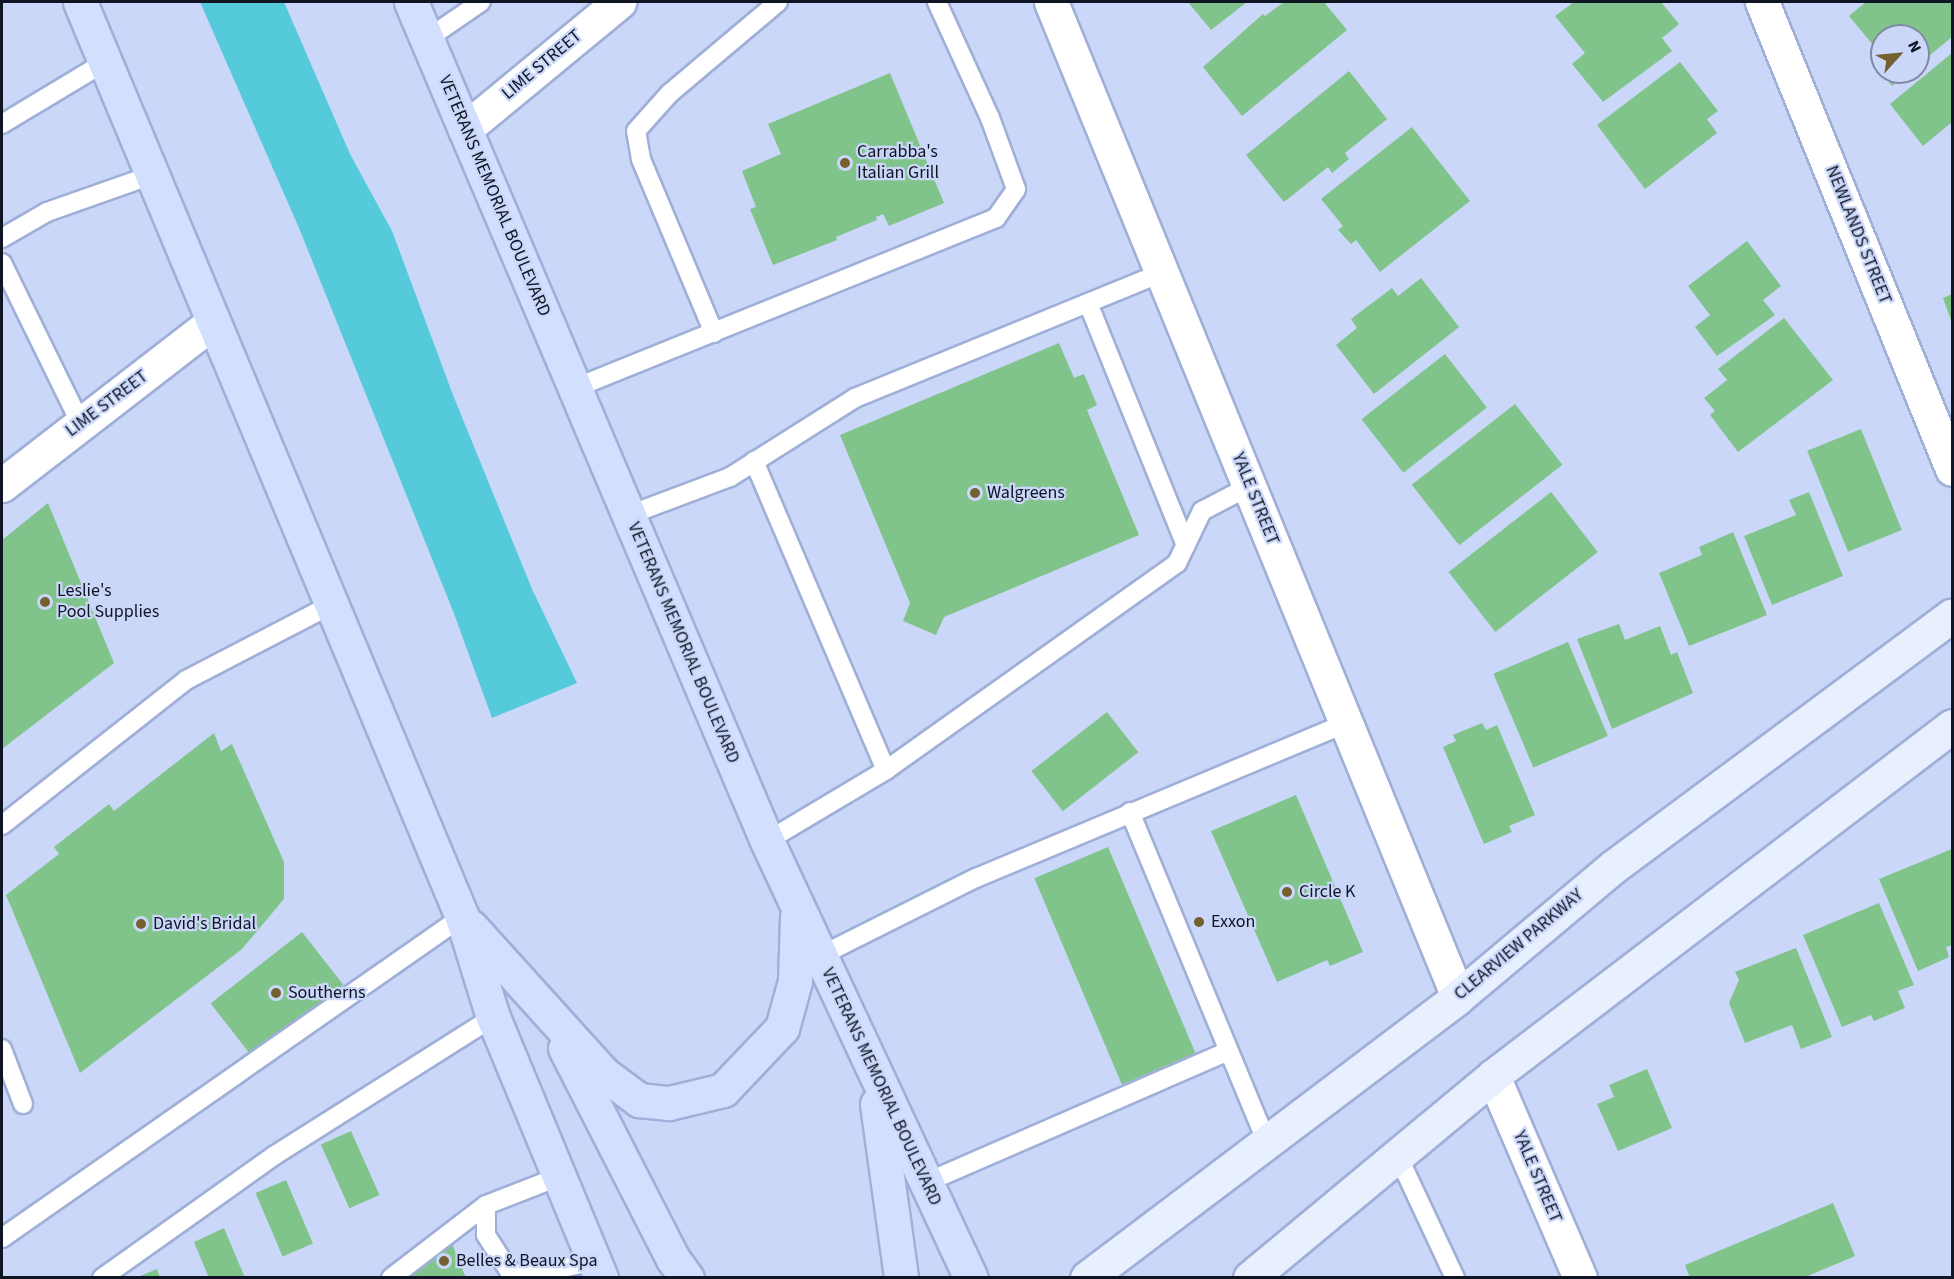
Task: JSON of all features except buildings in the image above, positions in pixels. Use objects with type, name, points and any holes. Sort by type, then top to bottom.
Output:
[{"type":"main road","points":[[80,2],[330,606],[462,917],[494,1017],[597,1269]]},
{"type":"main road","name":"VETERANS MEMORIAL BOULEVARD","points":[[411,2],[767,841],[873,1074],[971,1278]]},
{"type":"main road","name":"CLEARVIEW PARKWAY","points":[[1087,1278],[1458,997],[1613,867],[1953,615]]},
{"type":"main road","points":[[1250,1278],[1493,1076],[1953,726]]},
{"type":"main road","points":[[462,917],[604,1074],[639,1100],[669,1103],[723,1090],[782,1028],[795,981],[798,905]]},
{"type":"main road","points":[[547,1012],[673,1259],[687,1278]]},
{"type":"main road","points":[[873,1074],[901,1278]]},
{"type":"street","name":"LIME STREET","points":[[465,129],[619,2]]},
{"type":"street","name":"YALE STREET","points":[[1051,2],[1458,997]]},
{"type":"street","name":"NEWLANDS STREET","points":[[1762,2],[1953,469]]},
{"type":"street","name":"LIME STREET","points":[[2,485],[213,322]]},
{"type":"street","name":"YALE STREET","points":[[1493,1076],[1580,1278]]},
{"type":"lane","points":[[427,39],[481,2]]},
{"type":"lane","points":[[714,333],[641,159],[636,131],[670,93],[778,2]]},
{"type":"lane","points":[[575,388],[996,218],[1016,189],[990,118],[937,2]]},
{"type":"lane","points":[[2,124],[105,62]]},
{"type":"lane","points":[[2,238],[47,212],[152,175]]},
{"type":"lane","points":[[2,262],[81,424]]},
{"type":"lane","points":[[629,515],[730,477],[855,398],[1162,273]]},
{"type":"lane","points":[[1088,303],[1186,545]]},
{"type":"lane","points":[[754,461],[886,770]]},
{"type":"lane","points":[[767,841],[886,770],[1177,563],[1202,511],[1250,486]]},
{"type":"lane","points":[[2,825],[186,680],[330,606]]},
{"type":"lane","points":[[820,957],[934,896],[1347,723]]},
{"type":"lane","points":[[1130,812],[1266,1141]]},
{"type":"lane","points":[[2,1238],[462,917]]},
{"type":"lane","points":[[102,1278],[275,1155],[494,1017]]},
{"type":"lane","points":[[2,1049],[23,1104]]},
{"type":"lane","points":[[925,1183],[1229,1050]]},
{"type":"lane","points":[[1397,1154],[1455,1278]]},
{"type":"lane","points":[[391,1278],[486,1205],[558,1177]]},
{"type":"lane","points":[[486,1205],[486,1235],[509,1271],[528,1276],[597,1269]]},
{"type":"shaded area","points":[[200,2],[284,2],[350,154],[392,231],[453,395],[532,589],[577,683],[492,718],[453,611],[299,228]]},
{"type":"place","name":"Carrabba's Italian Grill","points":[[845,163]]},
{"type":"place","name":"Walgreens","points":[[975,493]]},
{"type":"place","name":"Leslie's Pool Supplies","points":[[45,602]]},
{"type":"place","name":"Circle K","points":[[1287,892]]},
{"type":"place","name":"Exxon","points":[[1199,922]]},
{"type":"place","name":"David's Bridal","points":[[141,924]]},
{"type":"place","name":"Southerns","points":[[276,993]]},
{"type":"place","name":"Belles & Beaux Spa","points":[[444,1261]]}]
